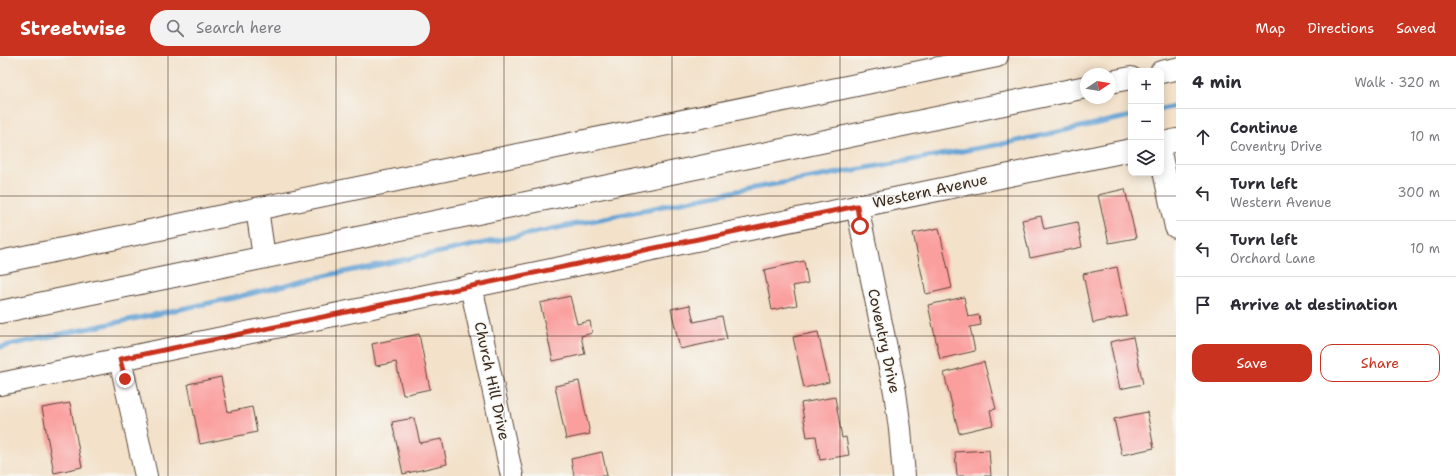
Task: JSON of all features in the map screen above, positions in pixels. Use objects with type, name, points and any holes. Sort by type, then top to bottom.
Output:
[{"type":"main road","points":[[0,262],[997,56]]},
{"type":"main road","points":[[1164,71],[1176,68]]},
{"type":"main road","points":[[1116,81],[1128,79]]},
{"type":"main road","points":[[0,312],[1080,88]]},
{"type":"main road","points":[[1164,143],[1176,140]]},
{"type":"main road","name":"Western Avenue","points":[[0,384],[1128,151]]},
{"type":"main road","points":[[1164,172],[1176,227]]},
{"type":"main road","name":"Coventry Drive","points":[[857,206],[895,392],[904,476]]},
{"type":"main road","points":[[257,209],[264,257]]},
{"type":"main road","name":"Church Hill Drive","points":[[471,286],[512,476]]},
{"type":"main road","points":[[120,359],[146,476]]},
{"type":"building","points":[[1125,189],[1136,238],[1109,243],[1098,195]]},
{"type":"building","points":[[1041,216],[1044,229],[1077,222],[1082,247],[1030,258],[1022,220]]},
{"type":"building","points":[[939,228],[952,288],[926,294],[913,233]]},
{"type":"building","points":[[804,261],[808,283],[793,286],[797,305],[772,310],[764,270]]},
{"type":"building","points":[[1117,267],[1127,316],[1093,323],[1083,274]]},
{"type":"building","points":[[570,296],[577,324],[590,321],[592,333],[581,336],[585,354],[553,361],[540,303]]},
{"type":"building","points":[[964,297],[968,317],[979,315],[981,325],[970,327],[975,351],[940,359],[928,305]]},
{"type":"building","points":[[690,305],[694,322],[722,316],[727,339],[680,349],[671,309]]},
{"type":"building","points":[[818,332],[829,382],[804,388],[793,337]]},
{"type":"building","points":[[419,334],[430,389],[403,395],[396,362],[376,366],[372,344]]},
{"type":"building","points":[[1133,337],[1143,384],[1120,389],[1110,342]]},
{"type":"building","points":[[984,362],[996,409],[990,410],[993,425],[959,433],[944,373]]},
{"type":"building","points":[[221,377],[228,412],[252,407],[257,432],[200,444],[188,384]]},
{"type":"building","points":[[579,381],[590,434],[566,439],[555,386]]},
{"type":"building","points":[[835,397],[842,438],[846,437],[849,455],[820,460],[816,436],[807,437],[801,403]]},
{"type":"building","points":[[70,403],[82,467],[54,473],[42,408]]},
{"type":"building","points":[[1147,412],[1154,448],[1122,455],[1114,419]]},
{"type":"building","points":[[414,418],[420,443],[442,439],[447,464],[403,474],[392,422]]},
{"type":"building","points":[[989,450],[991,476],[957,476],[955,452]]},
{"type":"building","points":[[602,452],[607,476],[574,476],[571,459]]},
{"type":"waterway","points":[[1164,108],[1176,106]]},
{"type":"waterway","points":[[0,347],[233,298],[310,279],[731,192],[1007,143],[1128,117]]},
{"type":"route","points":[[125,379],[120,359],[857,206],[860,226]]}]
